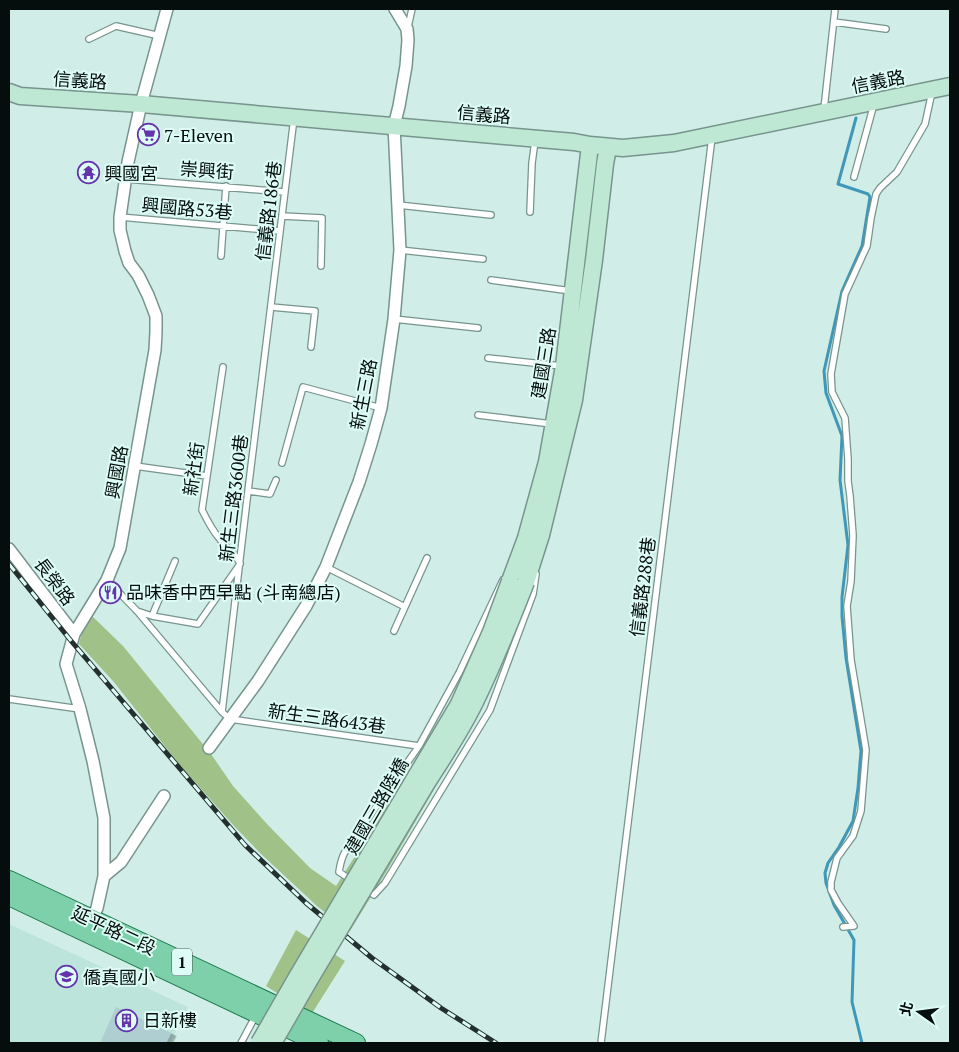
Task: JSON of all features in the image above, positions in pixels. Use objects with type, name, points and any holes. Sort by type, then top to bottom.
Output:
[{"type":"main road","name":"延平路二段","points":[[9,880],[88,926],[257,1013],[296,1036],[319,1043]]},
{"type":"main road","name":"延平路二段","points":[[9,896],[88,926],[356,1043]]},
{"type":"street","name":"興國路","points":[[88,926],[97,908],[104,876],[104,818],[93,761],[66,664],[74,634],[107,580],[120,548],[155,350],[156,316],[138,275],[129,263],[120,230],[120,217],[141,104],[167,9]]},
{"type":"street","points":[[395,9],[407,29]]},
{"type":"street","name":"新生三路","points":[[209,748],[226,716],[258,681],[283,643],[306,606],[326,567],[359,482],[382,408],[394,319],[400,250],[394,126],[406,66],[407,29]]},
{"type":"street","name":"信義路","points":[[12,95],[141,104],[535,138],[623,148],[674,143],[950,86]]},
{"type":"street","name":"建國三路","points":[[534,536],[564,366],[590,145]]},
{"type":"street","name":"建國三路","points":[[518,582],[534,536],[574,400],[608,147]]},
{"type":"street","name":"長榮路","points":[[9,549],[74,634]]},
{"type":"street","name":"建國三路陸橋","points":[[259,1043],[459,704],[491,632],[518,582]]},
{"type":"street","name":"建國三路陸橋","points":[[273,1043],[474,704],[503,641],[518,582]]},
{"type":"street","points":[[104,876],[121,862],[164,796]]},
{"type":"lane","points":[[407,29],[412,9]]},
{"type":"lane","points":[[823,111],[835,9]]},
{"type":"lane","points":[[834,22],[886,29]]},
{"type":"lane","points":[[89,39],[116,26],[160,36]]},
{"type":"lane","points":[[843,927],[854,926],[834,896],[831,890],[831,882],[837,858],[852,836],[861,811],[866,750],[850,651],[847,606],[853,535],[845,418],[832,392],[831,374],[845,294],[868,246],[876,194],[897,172],[925,124],[932,90]]},
{"type":"lane","points":[[854,177],[875,102]]},
{"type":"lane","name":"信義路186巷","points":[[271,306],[294,118]]},
{"type":"lane","name":"信義路288巷","points":[[601,1043],[712,135]]},
{"type":"lane","points":[[530,212],[535,138]]},
{"type":"lane","name":"崇興街","points":[[126,179],[285,192]]},
{"type":"lane","points":[[221,256],[226,186]]},
{"type":"lane","points":[[398,205],[491,214]]},
{"type":"lane","points":[[282,216],[322,218],[321,266]]},
{"type":"lane","name":"興國路53巷","points":[[120,217],[280,231]]},
{"type":"lane","points":[[400,250],[483,259]]},
{"type":"lane","points":[[491,280],[573,291]]},
{"type":"lane","points":[[271,306],[316,311],[311,347]]},
{"type":"lane","name":"新生三路3600巷","points":[[226,716],[240,563],[271,306]]},
{"type":"lane","points":[[394,319],[478,328]]},
{"type":"lane","points":[[488,358],[564,366]]},
{"type":"lane","name":"新社街","points":[[223,367],[202,510],[220,540],[235,554],[240,563]]},
{"type":"lane","points":[[282,462],[303,387],[382,408]]},
{"type":"lane","points":[[478,415],[553,424]]},
{"type":"lane","points":[[135,466],[207,476]]},
{"type":"lane","points":[[248,491],[270,494],[276,480]]},
{"type":"lane","points":[[534,536],[533,594],[490,710],[385,883],[374,895],[339,872],[340,862],[345,850],[420,746],[459,673],[497,590],[534,536]]},
{"type":"lane","points":[[394,631],[427,558]]},
{"type":"lane","points":[[152,616],[175,561]]},
{"type":"lane","points":[[137,611],[152,616],[198,624],[240,563]]},
{"type":"lane","points":[[326,567],[405,607]]},
{"type":"lane","points":[[107,580],[137,611],[226,716]]},
{"type":"lane","points":[[9,699],[80,709]]},
{"type":"lane","name":"新生三路643巷","points":[[226,716],[420,746]]},
{"type":"lane","points":[[241,1043],[257,1013]]},
{"type":"shaded area","name":"僑真國小","points":[[9,924],[188,1007],[170,1043],[9,1043]]},
{"type":"green space","points":[[92,616],[123,646],[211,754],[233,786],[267,824],[310,868],[336,886],[424,748],[451,760],[350,931],[318,907],[234,826],[179,764],[113,681],[79,644],[82,632]]},
{"type":"green space","points":[[296,930],[345,961],[311,1015],[266,986]]},
{"type":"building","name":"日新樓","points":[[116,1007],[171,1033],[166,1043],[100,1043]]},
{"type":"waterway","points":[[856,118],[838,184],[868,194],[870,197],[862,246],[842,291],[824,371],[826,393],[842,436],[840,480],[848,545],[842,597],[842,616],[846,658],[861,751],[853,821],[828,863],[825,873],[826,883],[834,905],[854,940],[852,1002],[862,1043]]},
{"type":"railway","points":[[9,564],[72,642],[245,845],[306,903],[372,958],[441,1008],[496,1043]]},
{"type":"place","name":"7-Eleven","points":[[148,135]]},
{"type":"place","name":"興國宮","points":[[88,173]]},
{"type":"place","name":"品味香中西早點 (斗南總店)","points":[[110,592]]},
{"type":"place","name":"僑真國小","points":[[67,977]]},
{"type":"place","name":"日新樓","points":[[127,1020]]}]
